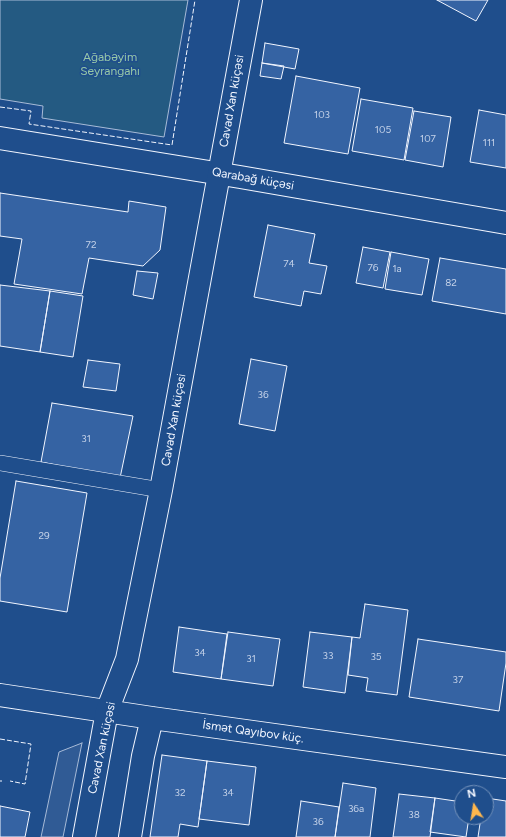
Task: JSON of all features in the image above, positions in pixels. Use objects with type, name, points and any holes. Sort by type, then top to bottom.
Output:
[{"type":"street","name":"Cavad Xan küçəsi","points":[[84,837],[107,711],[127,659],[161,490],[251,0]]},
{"type":"street","name":"Qarabağ küçəsi","points":[[0,138],[219,173],[506,223]]},
{"type":"street","name":"İsmət Qayıbov küç.","points":[[0,695],[152,718],[506,767]]},
{"type":"street","points":[[130,837],[143,756],[152,718]]},
{"type":"lane","points":[[0,462],[161,490]]},
{"type":"green space","name":"Ağabəyim Seyrangahı","points":[[0,0],[188,0],[164,137],[42,118],[43,106],[0,99]]},
{"type":"shaded area","points":[[82,743],[63,837],[41,837],[59,752]]},
{"type":"building","points":[[437,0],[488,0],[476,21]]},
{"type":"building","points":[[265,43],[299,49],[295,69],[262,63]]},
{"type":"building","points":[[262,63],[284,66],[281,79],[260,76]]},
{"type":"building","points":[[296,76],[360,88],[348,154],[284,143]]},
{"type":"building","points":[[361,99],[413,108],[404,160],[352,151]]},
{"type":"building","points":[[479,110],[506,115],[506,168],[470,162]]},
{"type":"building","points":[[414,111],[451,117],[443,167],[405,160]]},
{"type":"building","points":[[0,193],[128,212],[129,201],[166,207],[160,250],[143,266],[89,258],[82,294],[14,284],[22,239],[0,236]]},
{"type":"building","points":[[268,225],[315,234],[309,263],[327,266],[321,294],[304,291],[301,306],[254,297]]},
{"type":"building","points":[[363,247],[390,252],[383,288],[356,283]]},
{"type":"building","points":[[391,252],[429,259],[422,295],[385,289]]},
{"type":"building","points":[[440,258],[506,269],[506,314],[432,301]]},
{"type":"building","points":[[137,271],[158,273],[153,299],[133,295]]},
{"type":"building","points":[[0,285],[50,291],[40,352],[0,346]]},
{"type":"building","points":[[50,291],[83,296],[73,357],[40,352]]},
{"type":"building","points":[[251,359],[287,366],[275,431],[239,424]]},
{"type":"building","points":[[88,360],[120,364],[116,391],[83,387]]},
{"type":"building","points":[[52,403],[133,416],[120,478],[41,462]]},
{"type":"building","points":[[16,481],[87,493],[67,612],[0,601],[0,578]]},
{"type":"building","points":[[365,604],[408,610],[397,695],[366,691],[368,678],[348,675],[352,637],[360,638]]},
{"type":"building","points":[[179,627],[227,634],[221,679],[173,672]]},
{"type":"building","points":[[228,632],[280,639],[273,686],[221,679]]},
{"type":"building","points":[[310,632],[352,637],[345,693],[303,687]]},
{"type":"building","points":[[418,639],[506,652],[506,663],[499,711],[409,697]]},
{"type":"building","points":[[162,755],[207,761],[198,827],[180,824],[178,837],[150,837]]},
{"type":"building","points":[[207,761],[256,767],[249,825],[199,819]]},
{"type":"building","points":[[343,783],[376,788],[370,837],[335,837]]},
{"type":"building","points":[[399,794],[435,798],[430,837],[393,837]]},
{"type":"building","points":[[435,798],[454,801],[454,825],[468,825],[466,837],[430,832]]},
{"type":"building","points":[[494,799],[506,801],[506,837],[478,837],[480,825],[494,825]]},
{"type":"building","points":[[301,801],[339,807],[335,837],[296,837]]},
{"type":"building","points":[[0,806],[30,812],[25,837],[0,837]]},
{"type":"fence","points":[[0,107],[31,111],[29,124],[172,145],[195,0]]},
{"type":"fence","points":[[0,739],[31,744],[25,784],[10,781]]}]
